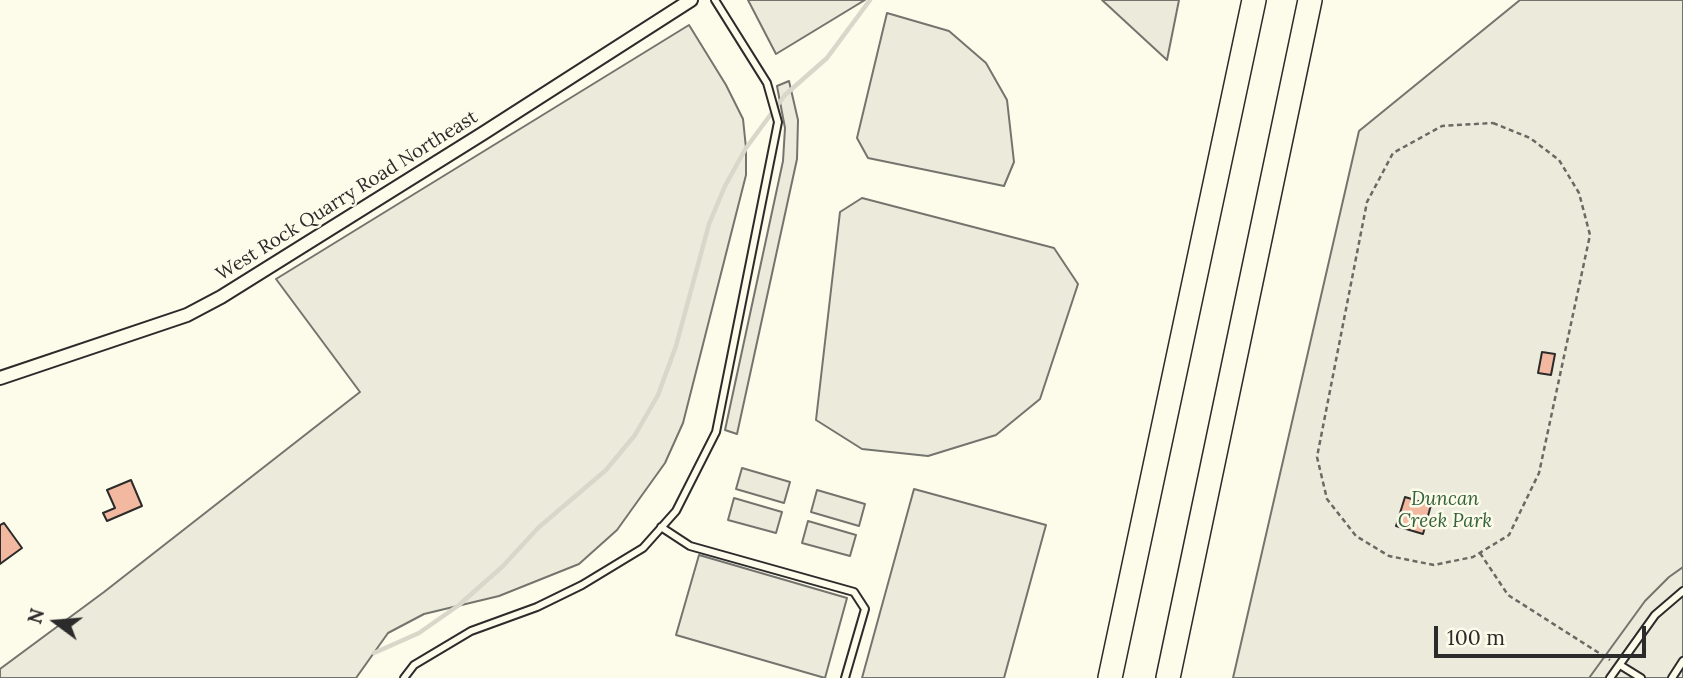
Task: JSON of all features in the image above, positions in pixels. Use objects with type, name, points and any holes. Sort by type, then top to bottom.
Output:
[{"type":"highway","points":[[1110,678],[1254,0]]},
{"type":"highway","points":[[1168,678],[1310,0]]},
{"type":"street","name":"West Rock Quarry Road Northeast","points":[[0,378],[187,315],[221,297],[691,0]]},
{"type":"lane","points":[[404,678],[414,665],[471,631],[537,607],[582,585],[643,548],[676,511],[716,432],[778,122],[767,83],[715,0]]},
{"type":"lane","points":[[661,527],[690,546],[854,593],[865,609],[845,678]]},
{"type":"lane","points":[[1611,678],[1655,615],[1683,591]]},
{"type":"lane","points":[[1672,678],[1683,661]]},
{"type":"lane","points":[[1620,665],[1641,678]]},
{"type":"path","points":[[1493,123],[1530,138],[1559,160],[1579,192],[1590,235],[1539,473],[1509,535],[1480,553],[1473,557],[1434,565],[1389,556],[1356,536],[1327,499],[1317,457],[1367,202],[1393,153],[1442,126],[1493,123]]},
{"type":"path","points":[[1480,553],[1508,595],[1611,660]]},
{"type":"green space","points":[[748,0],[865,0],[776,54]]},
{"type":"green space","points":[[1102,0],[1179,0],[1167,60]]},
{"type":"green space","name":"Duncan Creek Park","points":[[1520,0],[1683,0],[1683,678],[1233,678],[1359,131]]},
{"type":"green space","points":[[887,13],[949,31],[986,63],[1007,100],[1014,162],[1004,186],[868,158],[857,138]]},
{"type":"green space","points":[[689,25],[726,85],[743,119],[746,175],[683,423],[665,463],[617,530],[579,564],[499,596],[424,614],[388,633],[356,678],[0,678],[0,669],[104,592],[360,392],[276,279]]},
{"type":"green space","points":[[862,198],[1054,248],[1078,284],[1040,399],[996,435],[928,456],[862,449],[816,420],[840,212]]},
{"type":"green space","points":[[742,468],[790,482],[784,503],[736,489]]},
{"type":"green space","points":[[914,489],[1046,525],[1004,678],[862,678]]},
{"type":"green space","points":[[817,490],[865,504],[859,526],[811,512]]},
{"type":"green space","points":[[734,498],[782,512],[776,533],[728,520]]},
{"type":"green space","points":[[808,521],[856,535],[850,556],[802,543]]},
{"type":"shaded area","points":[[789,81],[798,120],[797,159],[737,434],[725,430],[783,161],[785,128],[777,86]]},
{"type":"shaded area","points":[[699,555],[847,598],[825,678],[676,635]]},
{"type":"shaded area","points":[[1683,567],[1683,678],[1589,678],[1645,601]]},
{"type":"building","points":[[1542,352],[1555,354],[1551,375],[1538,373]]},
{"type":"building","points":[[131,480],[142,506],[107,521],[103,513],[115,508],[107,490]]},
{"type":"building","points":[[1405,497],[1431,505],[1423,534],[1396,526]]},
{"type":"building","points":[[4,523],[22,548],[0,564],[0,525]]},
{"type":"waterway","points":[[374,653],[419,633],[459,605],[503,566],[538,528],[606,470],[635,435],[658,395],[676,346],[709,224],[725,186],[746,148],[785,95],[827,58],[870,0]]}]
